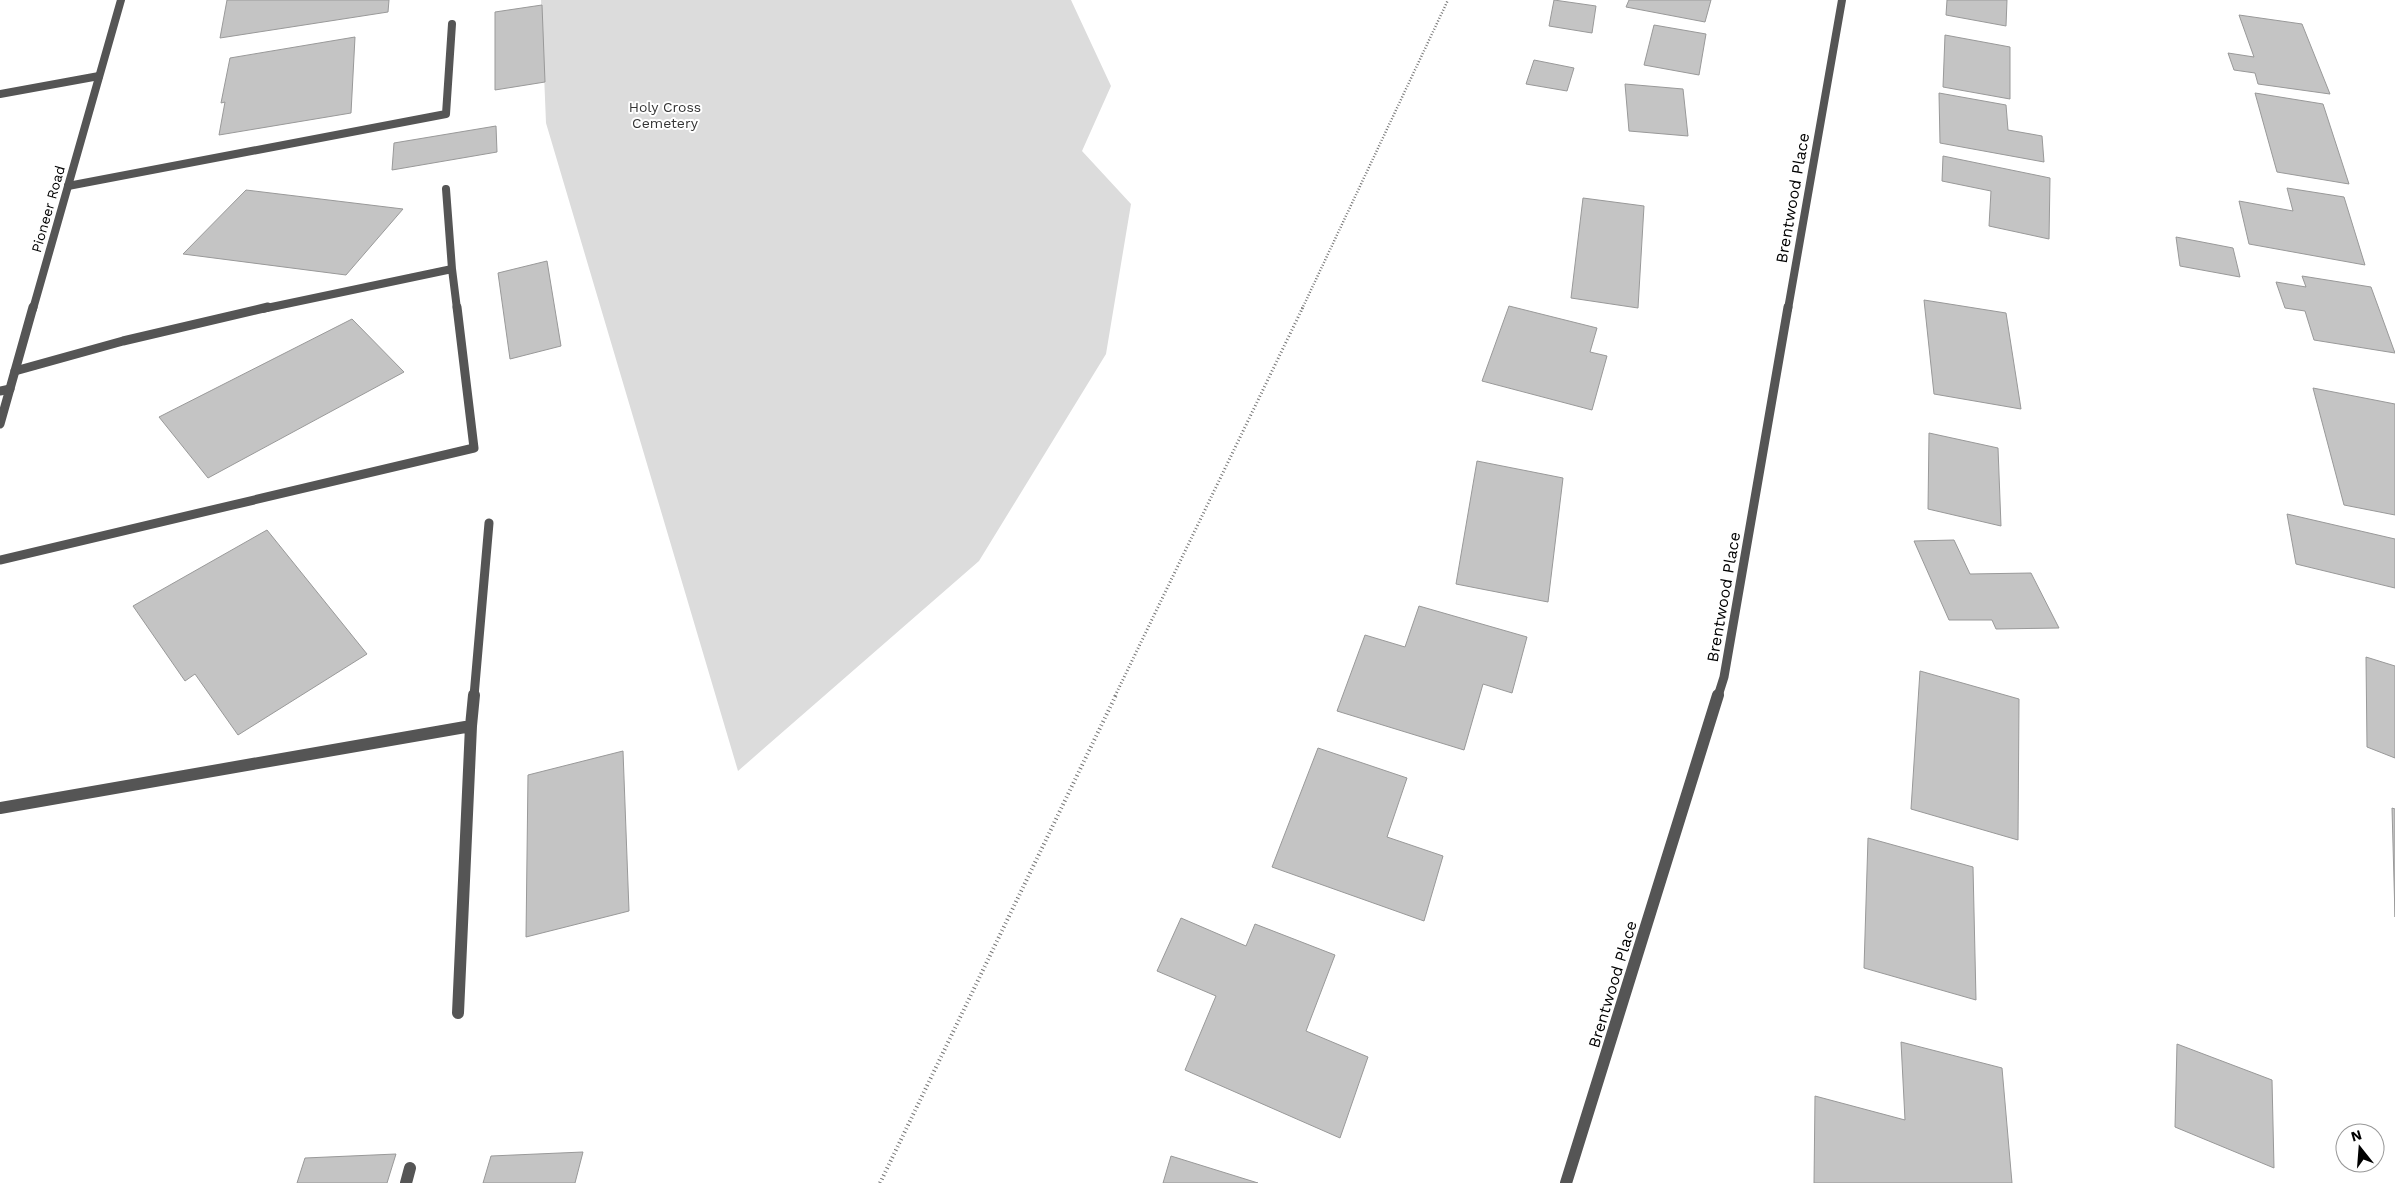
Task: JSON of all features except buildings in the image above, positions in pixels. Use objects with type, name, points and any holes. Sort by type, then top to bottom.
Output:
[{"type":"street","name":"Pioneer Road","points":[[0,424],[121,0]]},
{"type":"street","name":"Brentwood Place","points":[[1566,1183],[1724,677],[1842,0]]},
{"type":"street","points":[[68,186],[446,114],[452,24]]},
{"type":"street","points":[[0,94],[99,76]]},
{"type":"street","points":[[0,560],[474,448],[452,270],[446,189]]},
{"type":"street","points":[[15,371],[69,354],[235,314],[452,270]]},
{"type":"street","points":[[0,391],[10,389]]},
{"type":"street","points":[[458,1013],[471,726],[489,524]]},
{"type":"street","points":[[0,808],[471,726]]},
{"type":"street","points":[[406,1183],[410,1168]]},
{"type":"path","points":[[880,1183],[1277,360],[1448,0]]},
{"type":"green space","name":"Holy Cross Cemetery","points":[[541,0],[1071,0],[1111,86],[1082,151],[1131,204],[1106,354],[979,561],[738,771],[546,123]]}]
